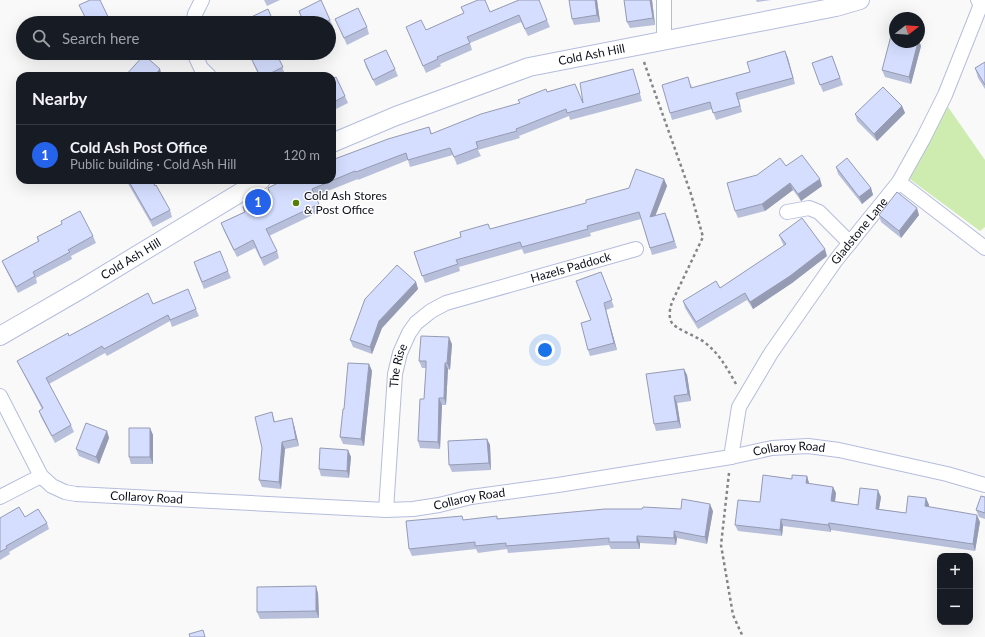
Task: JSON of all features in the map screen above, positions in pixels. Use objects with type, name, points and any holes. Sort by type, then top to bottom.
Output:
[{"type":"street","points":[[194,16],[202,0]]},
{"type":"street","points":[[664,0],[664,40]]},
{"type":"street","name":"Cold Ash Hill","points":[[336,141],[396,116],[529,67],[836,7],[860,0]]},
{"type":"street","name":"Gladstone Lane","points":[[731,456],[739,407],[744,398],[771,353],[836,260],[899,182],[924,139],[945,95],[980,10]]},
{"type":"street","points":[[197,60],[205,72]]},
{"type":"street","points":[[899,182],[985,248]]},
{"type":"street","name":"Cold Ash Hill","points":[[0,336],[254,184]]},
{"type":"street","points":[[788,212],[809,208],[819,212],[850,243]]},
{"type":"street","name":"Hazels Paddock","points":[[505,286],[636,249]]},
{"type":"street","name":"The Rise","points":[[386,510],[395,374],[400,353],[409,333],[416,323],[431,311],[441,306],[505,286]]},
{"type":"street","name":"Collaroy Road","points":[[0,396],[41,476],[52,486],[65,492],[76,494],[386,510],[413,509],[439,505],[471,497],[558,485],[772,448],[816,447],[839,450],[947,474],[985,486]]},
{"type":"street","points":[[0,497],[41,476]]},
{"type":"path","points":[[638,45],[691,194],[703,237],[672,302],[670,309],[671,322],[677,328],[692,334],[714,350],[724,363],[744,398]]},
{"type":"path","points":[[731,456],[721,545],[733,615],[743,637]]},
{"type":"green space","points":[[948,107],[985,160],[985,227],[980,231],[907,177]]},
{"type":"building","points":[[90,0],[100,0],[108,16],[84,16],[79,5]]},
{"type":"building","points":[[321,0],[328,16],[301,16],[299,11]]},
{"type":"building","points":[[478,0],[485,0],[490,12],[519,0],[539,0],[547,20],[525,29],[519,15],[467,37],[470,43],[437,57],[438,59],[423,66],[406,27],[421,20],[426,30],[464,13],[461,7]]},
{"type":"building","points":[[569,0],[595,0],[597,15],[572,19]]},
{"type":"building","points":[[624,0],[650,0],[653,18],[627,22]]},
{"type":"building","points":[[358,8],[367,27],[344,38],[336,19]]},
{"type":"building","points":[[268,9],[271,16],[253,16]]},
{"type":"building","points":[[889,43],[889,48],[916,48],[909,77],[882,70]]},
{"type":"building","points":[[386,50],[395,69],[373,80],[364,60]]},
{"type":"building","points":[[785,51],[793,78],[736,93],[740,106],[713,113],[710,102],[670,113],[662,85],[688,77],[691,88],[750,72],[747,62]]},
{"type":"building","points":[[832,56],[840,78],[820,85],[812,63]]},
{"type":"building","points":[[139,60],[150,60],[160,69],[157,72],[129,72]]},
{"type":"building","points":[[252,60],[280,60],[283,67],[273,72],[258,72]]},
{"type":"building","points":[[985,62],[985,85],[975,68]]},
{"type":"building","points":[[633,69],[640,93],[567,113],[566,109],[516,129],[517,131],[476,142],[478,148],[454,157],[450,148],[408,160],[406,153],[336,179],[336,158],[388,139],[429,127],[431,134],[481,114],[520,103],[518,100],[546,89],[547,92],[575,84],[583,103],[580,83]]},
{"type":"building","points":[[336,77],[345,96],[336,101]]},
{"type":"building","points":[[883,87],[902,106],[874,134],[855,114]]},
{"type":"building","points":[[802,155],[820,179],[798,194],[790,183],[762,204],[735,211],[727,183],[757,175],[780,158],[786,166]]},
{"type":"building","points":[[847,158],[871,188],[859,197],[836,167]]},
{"type":"building","points":[[636,169],[664,179],[650,217],[665,213],[674,241],[650,248],[639,212],[587,226],[588,229],[522,247],[520,242],[456,260],[458,264],[422,276],[414,252],[461,237],[460,232],[488,224],[490,229],[586,203],[586,200],[629,188]]},
{"type":"building","points":[[130,184],[156,185],[170,210],[151,220]]},
{"type":"building","points":[[276,184],[324,184],[312,189],[319,204],[266,229],[277,251],[261,258],[253,240],[234,250],[221,223],[245,212],[243,207],[270,194],[268,188]]},
{"type":"building","points":[[897,192],[917,208],[899,231],[879,215]]},
{"type":"building","points":[[80,211],[93,236],[68,250],[70,252],[33,272],[35,276],[16,287],[2,261],[39,241],[37,237],[62,224],[61,221]]},
{"type":"building","points":[[802,218],[825,249],[790,276],[750,302],[745,293],[696,322],[683,301],[716,281],[720,288],[786,244],[779,235]]},
{"type":"building","points":[[220,251],[228,271],[202,282],[194,262]]},
{"type":"building","points":[[397,265],[416,282],[379,321],[370,347],[350,340],[365,299]]},
{"type":"building","points":[[601,272],[612,300],[604,303],[614,343],[588,350],[581,323],[591,320],[576,281]]},
{"type":"building","points":[[188,289],[196,309],[170,320],[168,315],[104,349],[102,346],[46,378],[71,425],[52,436],[39,411],[43,408],[17,361],[68,333],[69,336],[148,293],[153,304]]},
{"type":"building","points":[[421,336],[449,337],[447,363],[445,363],[444,398],[439,398],[438,442],[418,441],[420,399],[424,399],[426,368],[426,361],[419,361]]},
{"type":"building","points":[[348,363],[369,364],[361,439],[340,437]]},
{"type":"building","points":[[684,369],[688,394],[674,396],[678,421],[654,424],[646,374]]},
{"type":"building","points":[[272,412],[274,422],[292,418],[296,439],[282,442],[279,482],[259,480],[262,448],[255,417]]},
{"type":"building","points":[[86,423],[107,431],[96,457],[76,449]]},
{"type":"building","points":[[129,428],[150,428],[150,457],[129,457]]},
{"type":"building","points":[[487,439],[489,463],[449,465],[448,441]]},
{"type":"building","points":[[320,448],[348,450],[347,471],[319,469]]},
{"type":"building","points":[[763,475],[792,479],[792,475],[807,476],[806,483],[833,487],[831,501],[858,505],[860,488],[878,490],[876,509],[906,513],[908,496],[926,498],[925,506],[977,515],[973,544],[829,523],[828,525],[781,519],[780,530],[735,525],[738,500],[760,502]]},
{"type":"building","points":[[981,496],[985,497],[985,513],[976,510]]},
{"type":"building","points":[[682,499],[710,504],[705,537],[674,531],[674,538],[637,536],[637,542],[609,542],[609,538],[506,546],[506,543],[475,546],[475,542],[409,549],[406,521],[462,516],[463,520],[497,516],[497,519],[605,509],[642,509],[643,507],[681,509]]},
{"type":"building","points":[[19,507],[25,517],[38,509],[47,523],[6,546],[7,548],[0,552],[0,518]]},
{"type":"building","points":[[316,586],[316,611],[257,612],[257,587]]},
{"type":"building","points":[[203,630],[205,637],[190,637],[189,634]]},
{"type":"place","name":"Cold Ash Post Office","points":[[258,202]]},
{"type":"place","name":"Cold Ash Stores & Post Office","points":[[296,203]]}]
